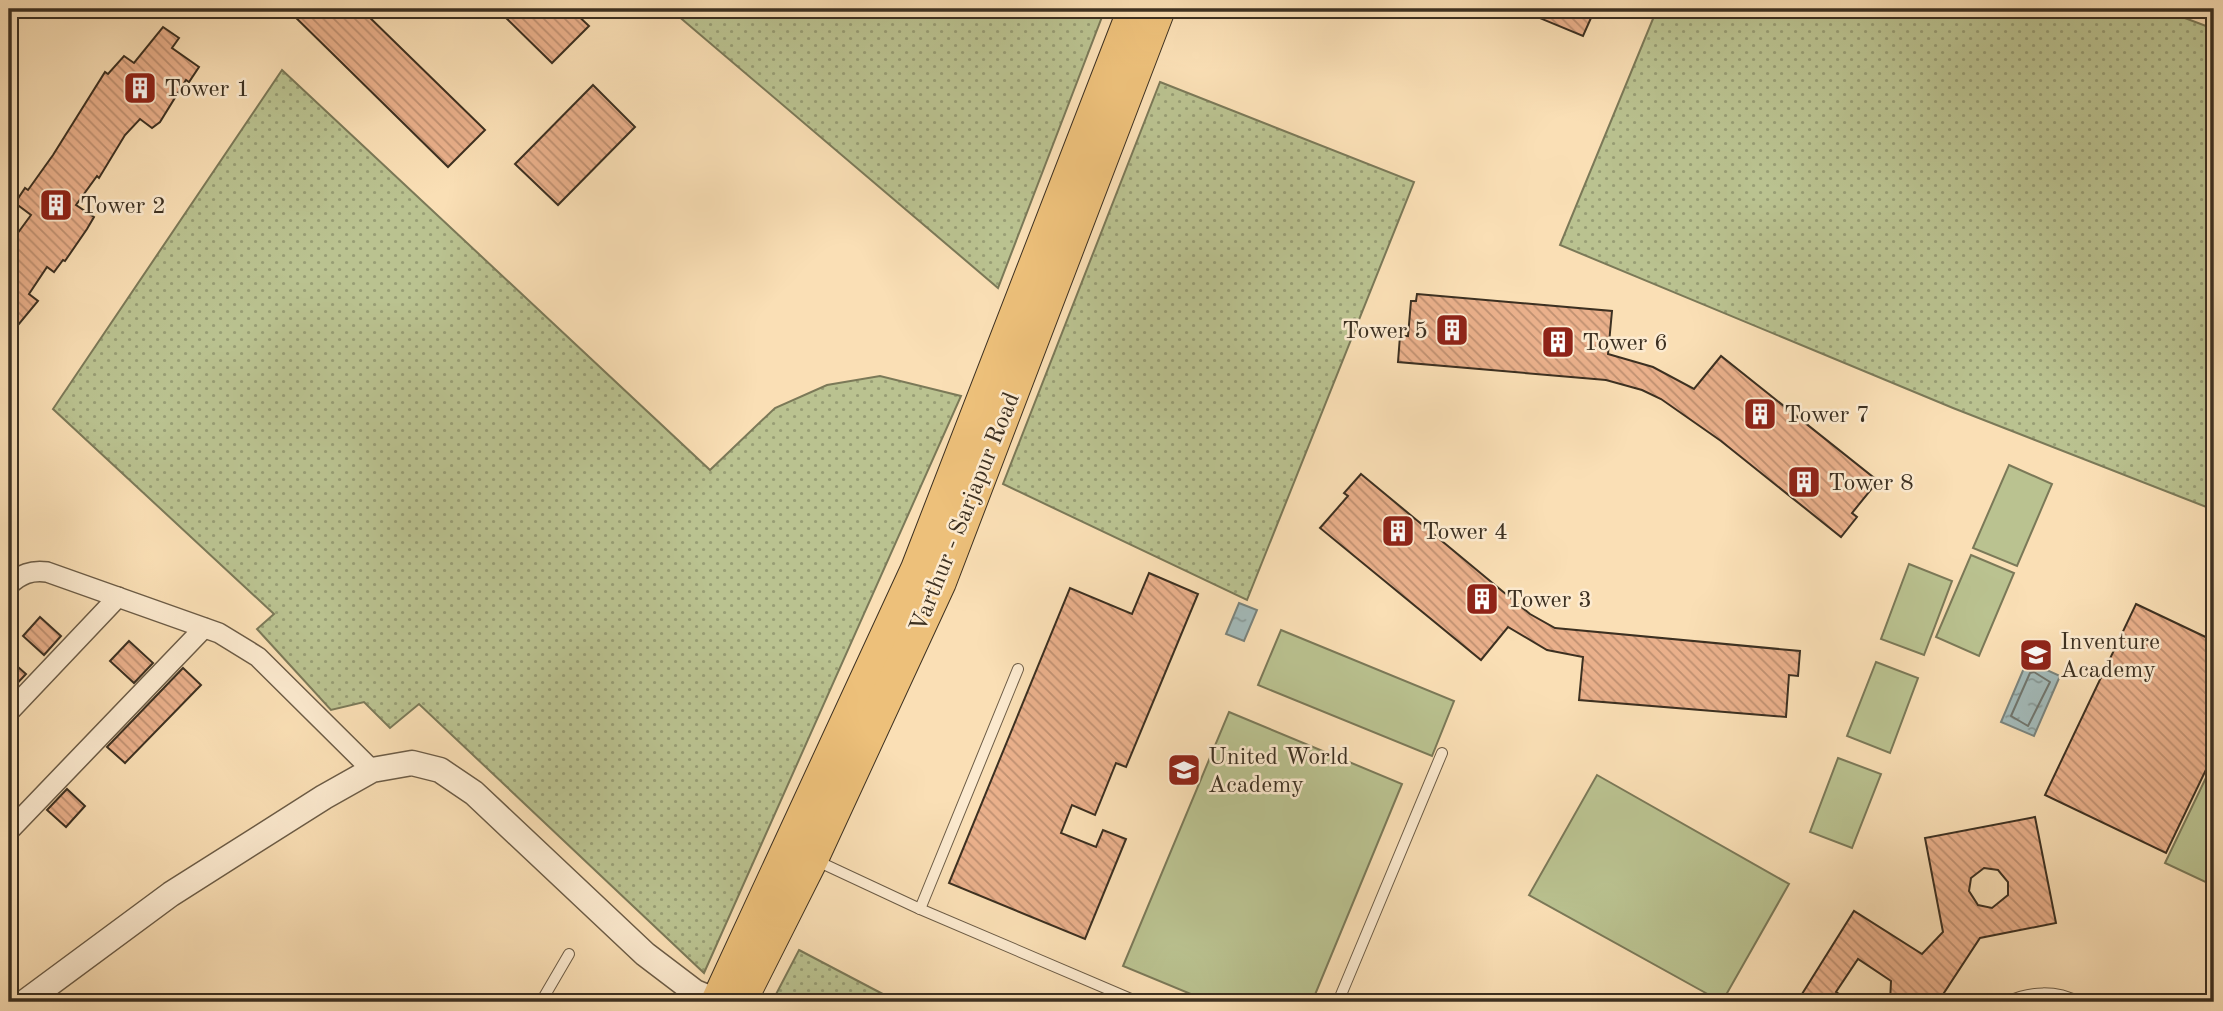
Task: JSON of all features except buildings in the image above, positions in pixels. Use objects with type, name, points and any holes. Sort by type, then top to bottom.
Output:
[{"type":"main road","name":"Varthur - Sarjapur Road","points":[[718,1002],[917,569],[1135,9]]},
{"type":"main road","name":"Varthur - Sarjapur Road","points":[[740,1002],[812,859],[940,582],[1159,9]]},
{"type":"street","points":[[9,585],[19,576],[34,570],[219,633],[258,657],[372,771]]},
{"type":"street","points":[[9,712],[118,597]]},
{"type":"street","points":[[9,831],[204,628]]},
{"type":"street","points":[[42,998],[171,894],[372,771],[412,763],[440,771],[474,793],[645,954],[695,992],[718,1002]]},
{"type":"lane","points":[[920,909],[1018,669]]},
{"type":"lane","points":[[1338,1002],[1442,753]]},
{"type":"lane","points":[[812,859],[920,909],[1138,1002]]},
{"type":"lane","points":[[541,1002],[569,954]]},
{"type":"lane","points":[[2007,1002],[2021,995],[2051,993],[2078,1002]]},
{"type":"green space","points":[[670,9],[1105,9],[998,288]]},
{"type":"green space","points":[[1657,9],[2161,9],[2214,29],[2214,510],[1953,408],[1560,245]]},
{"type":"green space","points":[[282,70],[710,470],[775,408],[827,385],[880,376],[961,396],[704,973],[419,704],[390,728],[364,702],[331,710],[257,629],[274,614],[53,409]]},
{"type":"green space","points":[[1160,82],[1414,182],[1247,600],[1003,484]]},
{"type":"green space","points":[[2009,465],[2052,484],[2017,566],[1973,548]]},
{"type":"green space","points":[[1971,555],[2014,573],[1979,656],[1936,637]]},
{"type":"green space","points":[[1909,564],[1952,581],[1924,655],[1881,639]]},
{"type":"green space","points":[[1281,630],[1454,701],[1432,756],[1258,685]]},
{"type":"green space","points":[[1876,662],[1918,678],[1890,753],[1847,736]]},
{"type":"green space","points":[[1229,712],[1402,784],[1312,1002],[1210,1002],[1123,966]]},
{"type":"green space","points":[[1838,758],[1881,774],[1852,848],[1810,832]]},
{"type":"green space","points":[[2214,761],[2214,886],[2165,863]]},
{"type":"green space","points":[[1597,775],[1789,884],[1722,1002],[1529,895]]},
{"type":"green space","points":[[799,950],[898,1002],[772,1002]]},
{"type":"water","points":[[1239,603],[1257,610],[1244,641],[1226,634]]},
{"type":"water","points":[[2027,661],[2060,676],[2034,736],[2001,722]]},
{"type":"place","name":"Tower 1","points":[[140,88]]},
{"type":"place","name":"Tower 2","points":[[56,205]]},
{"type":"place","name":"Tower 5","points":[[1452,330]]},
{"type":"place","name":"Tower 6","points":[[1558,342]]},
{"type":"place","name":"Tower 7","points":[[1760,414]]},
{"type":"place","name":"Tower 8","points":[[1804,482]]},
{"type":"place","name":"Tower 4","points":[[1398,531]]},
{"type":"place","name":"Tower 3","points":[[1482,599]]},
{"type":"place","name":"Inventure Academy","points":[[2036,655]]},
{"type":"place","name":"United World Academy","points":[[1184,770]]}]
